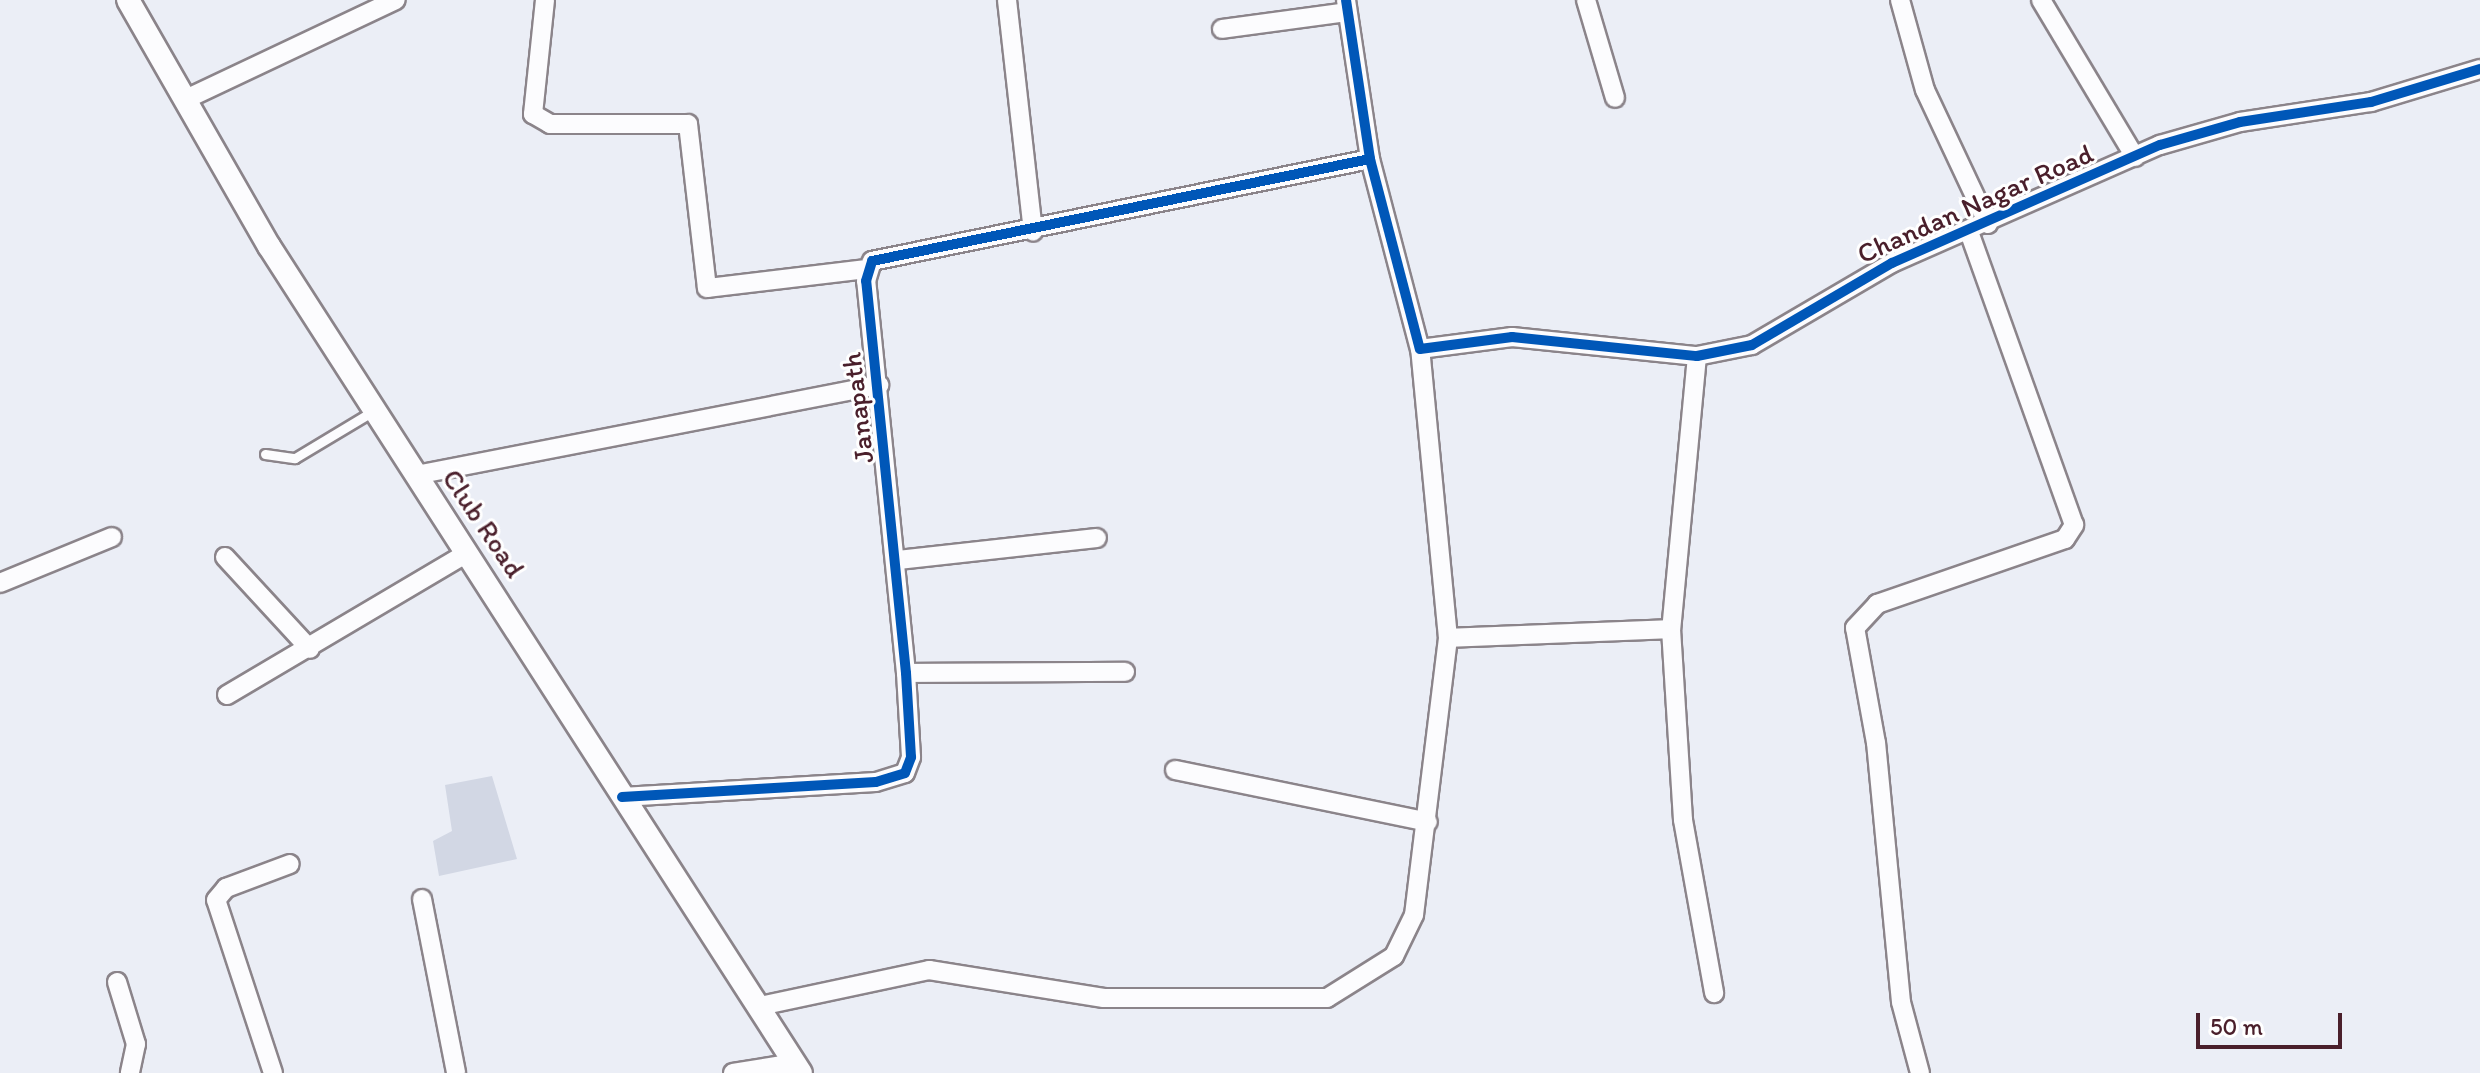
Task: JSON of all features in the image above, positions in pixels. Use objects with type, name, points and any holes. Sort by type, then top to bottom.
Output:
[{"type":"street","name":"Club Road","points":[[128,0],[184,100],[464,555],[798,1068]]},
{"type":"street","points":[[184,100],[396,0]]},
{"type":"street","points":[[545,0],[533,114],[550,124],[688,124],[700,275],[707,288],[866,269],[885,256],[1033,232],[1370,159]]},
{"type":"street","points":[[1007,0],[1033,232]]},
{"type":"street","points":[[1586,0],[1615,98]]},
{"type":"street","points":[[1900,0],[1925,90],[1988,224]]},
{"type":"street","points":[[2041,0],[2135,157]]},
{"type":"street","points":[[760,1006],[929,970],[1104,998],[1327,998],[1373,975],[1407,937],[1428,822],[1448,638],[1420,349],[1370,159],[1346,6],[1222,29]]},
{"type":"street","name":"Chandan Nagar Road","points":[[1420,349],[1512,337],[1697,356],[1752,345],[1868,275],[2135,157],[2216,127],[2357,106],[2480,69]]},
{"type":"street","points":[[1920,1073],[1901,1002],[1876,743],[1855,628],[1877,604],[2065,539],[2074,525],[1969,231]]},
{"type":"street","name":"Janapath","points":[[622,797],[895,779],[911,757],[898,560],[866,269]]},
{"type":"street","points":[[1697,356],[1671,629],[1683,820],[1714,993]]},
{"type":"street","points":[[416,475],[879,385]]},
{"type":"street","points":[[0,583],[112,537]]},
{"type":"street","points":[[898,560],[1097,538]]},
{"type":"street","points":[[227,695],[310,649],[464,555]]},
{"type":"street","points":[[225,557],[310,649]]},
{"type":"street","points":[[1448,638],[1671,629]]},
{"type":"street","points":[[906,673],[1125,672]]},
{"type":"street","points":[[1175,770],[1428,822]]},
{"type":"street","points":[[273,1073],[216,900],[226,888],[290,864]]},
{"type":"street","points":[[422,899],[456,1073]]},
{"type":"street","points":[[117,982],[136,1044],[130,1073]]},
{"type":"street","points":[[733,1073],[798,1068]]},
{"type":"lane","points":[[265,454],[295,458],[375,410]]},
{"type":"building","points":[[492,776],[517,859],[439,876],[433,841],[452,831],[445,785]]},
{"type":"cycle path","points":[[1346,0],[1370,159],[1420,349],[1512,337],[1697,356],[1752,345],[1892,263],[2160,145],[2240,122],[2371,102],[2480,69]]},
{"type":"cycle path","points":[[622,797],[876,782],[905,773],[911,757],[906,673],[866,281],[872,261],[1370,159]]}]
